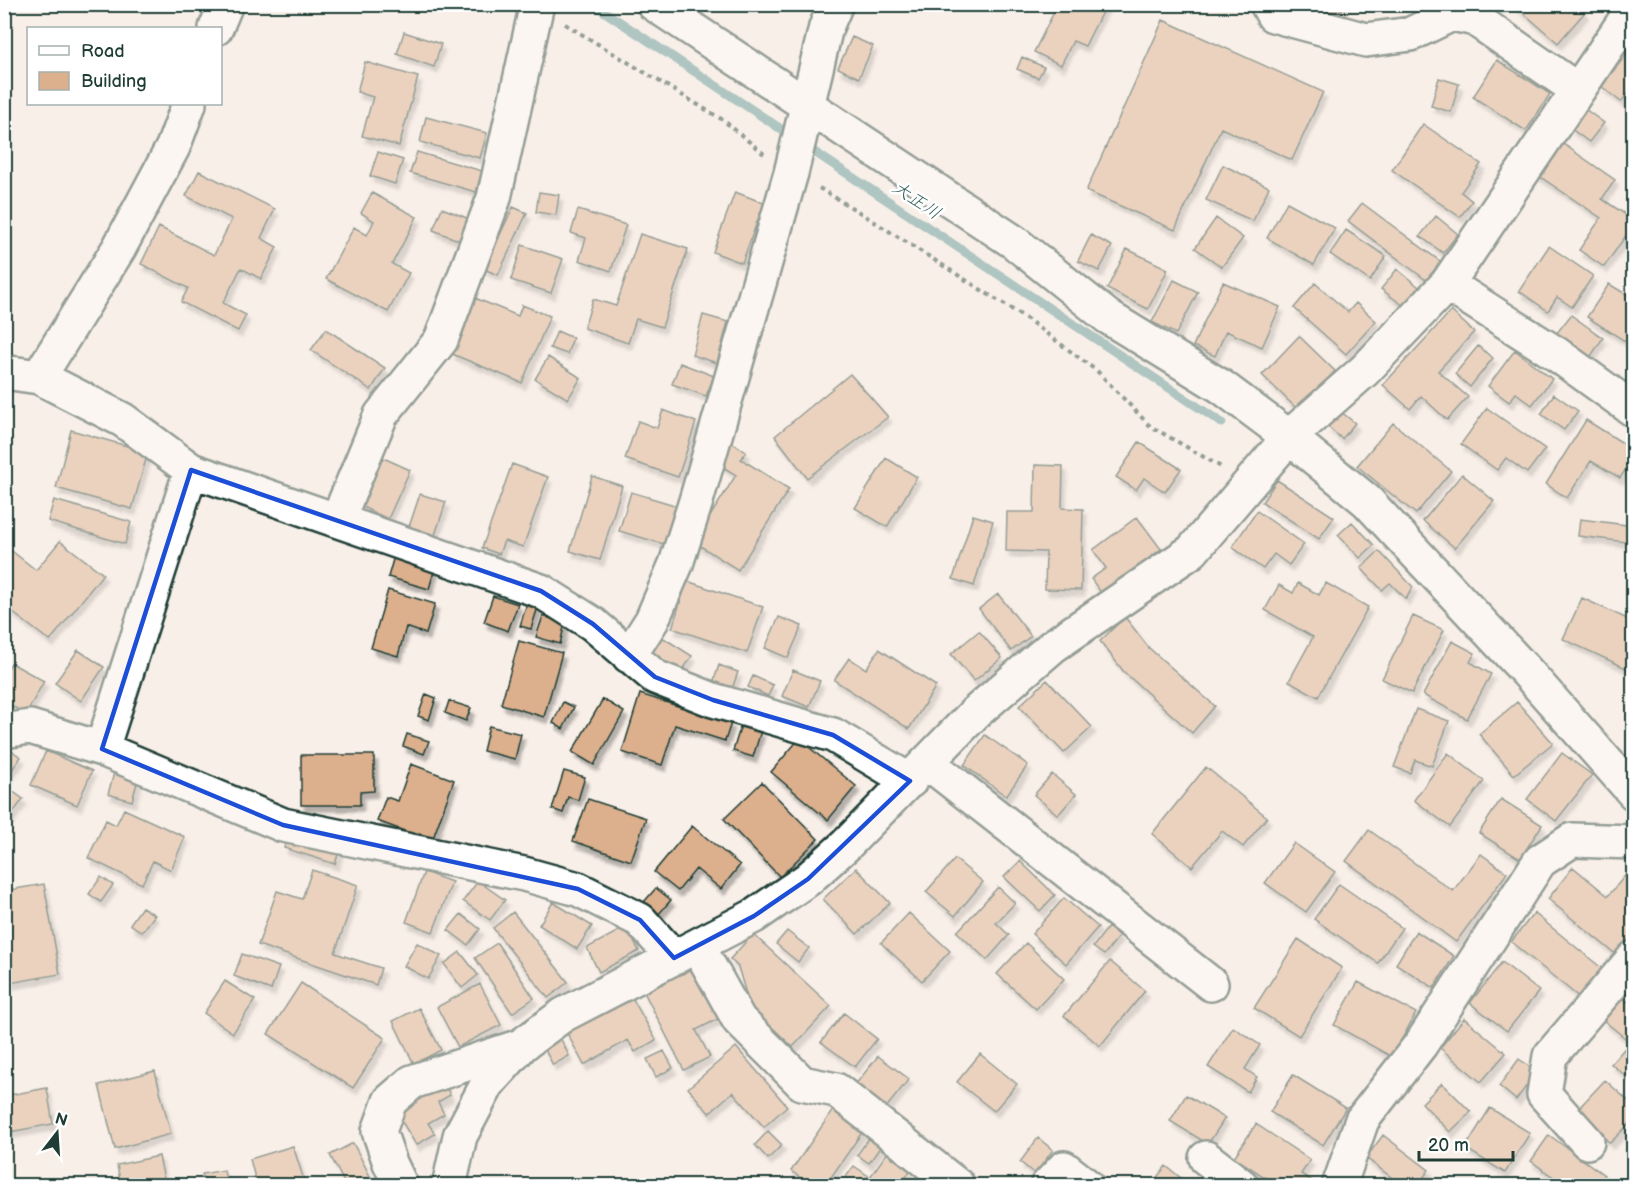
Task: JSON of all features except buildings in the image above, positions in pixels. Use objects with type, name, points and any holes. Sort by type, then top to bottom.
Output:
[{"type":"street","points":[[216,27],[226,4]]},
{"type":"street","points":[[654,4],[1014,242],[1108,317],[1222,387],[1289,437],[1367,501],[1526,671],[1634,793]]},
{"type":"street","points":[[629,656],[652,620],[676,564],[720,422],[791,172],[826,27],[836,4]]},
{"type":"street","points":[[1267,4],[1273,15],[1366,40],[1412,34],[1452,14],[1475,19],[1576,89]]},
{"type":"street","points":[[338,519],[381,415],[441,340],[494,198],[537,6]]},
{"type":"street","points":[[449,1185],[459,1136],[488,1083],[522,1045],[563,1015],[754,916],[808,879],[846,845],[975,713],[1053,646],[1192,551],[1289,437],[1365,370],[1447,284],[1576,89],[1634,11]]},
{"type":"street","points":[[39,377],[124,238],[173,147],[189,105]]},
{"type":"street","points":[[1447,284],[1555,353],[1634,410]]},
{"type":"street","points":[[4,372],[39,377],[123,420],[190,470],[338,519],[541,591],[592,624],[655,677],[713,700],[833,735],[919,772],[1211,984]]},
{"type":"street","points":[[102,749],[190,470]]},
{"type":"street","points":[[4,731],[30,727],[102,749],[283,825],[524,874],[578,889],[640,920],[686,952],[739,1020],[802,1083],[836,1090],[958,1185]]},
{"type":"street","points":[[1339,1185],[1362,1120],[1421,1044],[1540,861],[1572,840],[1634,842]]},
{"type":"street","points":[[1587,1142],[1544,1094],[1550,1056],[1634,958]]},
{"type":"street","points":[[401,1185],[390,1163],[380,1131],[390,1101],[412,1082],[522,1045]]},
{"type":"street","points":[[1206,1158],[1242,1185]]},
{"type":"street","points":[[1047,1185],[1064,1168],[1087,1185]]},
{"type":"path","points":[[537,6],[723,120],[756,149],[791,172],[859,212],[1027,319],[1097,371],[1150,426],[1249,483]]},
{"type":"highlighted area","points":[[191,470],[541,591],[593,624],[655,677],[713,700],[833,735],[910,781],[808,879],[754,916],[674,958],[640,920],[578,889],[283,825],[102,749]]},
{"type":"waterway","name":"大正川","points":[[593,4],[793,137]]},
{"type":"waterway","name":"大正川","points":[[804,145],[1222,423]]}]
